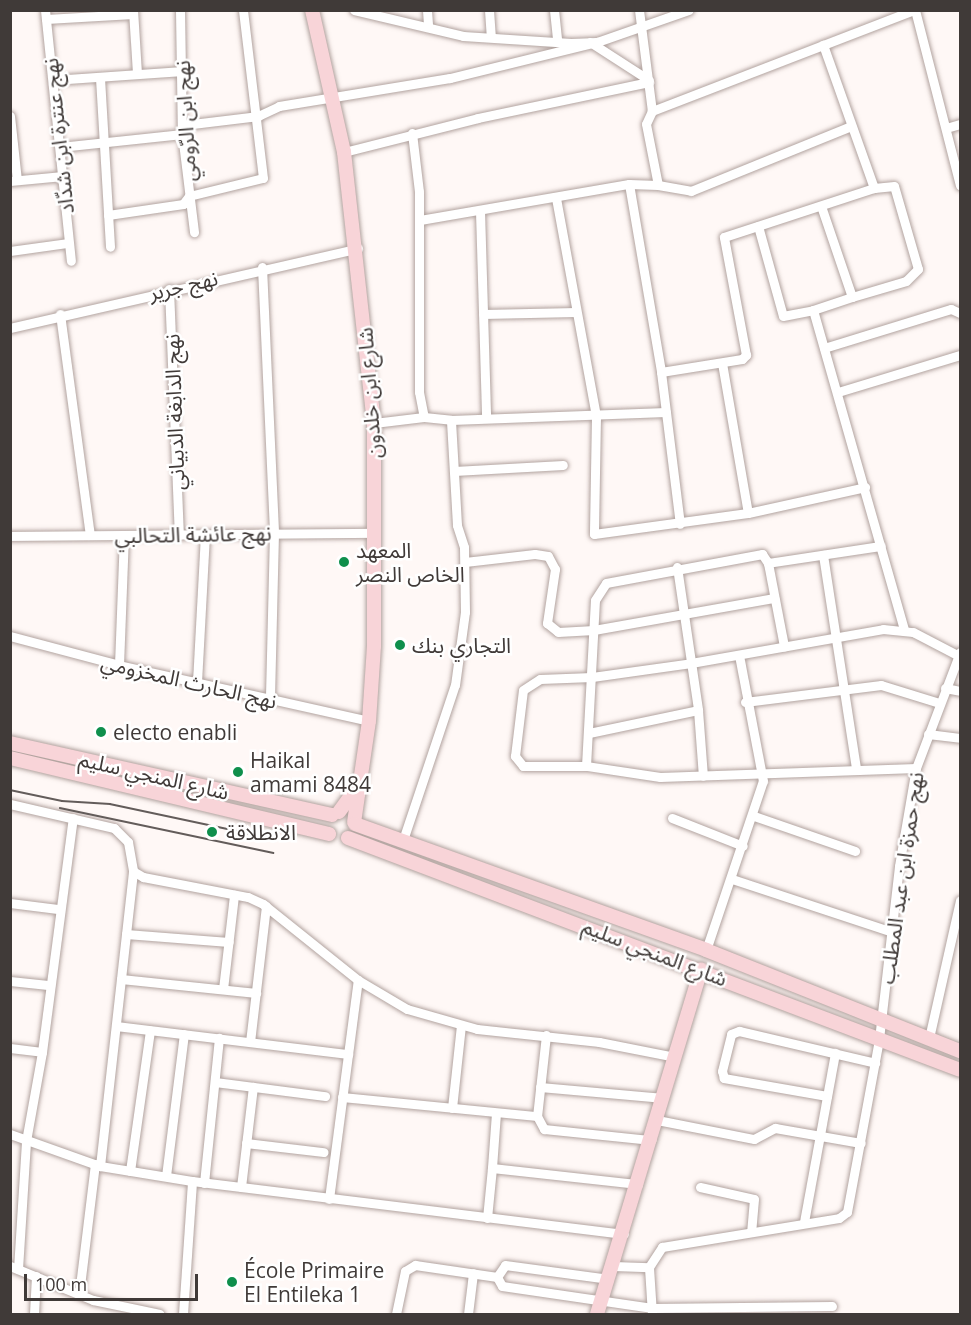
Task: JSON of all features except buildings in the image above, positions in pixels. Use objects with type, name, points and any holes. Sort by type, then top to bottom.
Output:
[{"type":"main road","name":"شارع ابن خلدون","points":[[312,10],[344,152],[358,248],[374,423],[376,533],[369,721],[363,779]]},
{"type":"main road","name":"شارع المنجي سليم","points":[[10,743],[335,813]]},
{"type":"main road","name":"شارع المنجي سليم","points":[[10,758],[329,834]]},
{"type":"main road","points":[[363,779],[355,823],[348,838],[337,840],[329,834],[327,824],[363,779]]},
{"type":"main road","points":[[335,813],[345,812],[355,823]]},
{"type":"main road","name":"شارع المنجي سليم","points":[[355,823],[706,950],[960,1050]]},
{"type":"main road","name":"شارع المنجي سليم","points":[[348,838],[701,969],[960,1070]]},
{"type":"main road","points":[[597,1314],[624,1234],[701,969]]},
{"type":"street","name":"نهج ابن الرّومي","points":[[180,10],[183,129],[194,232]]},
{"type":"street","points":[[108,215],[183,204],[189,196],[263,178],[258,116],[243,10]]},
{"type":"street","points":[[354,10],[463,36],[593,43],[649,81]]},
{"type":"street","points":[[427,10],[428,26]]},
{"type":"street","points":[[489,10],[491,37]]},
{"type":"street","points":[[554,10],[557,41]]},
{"type":"street","points":[[639,10],[652,111],[646,124],[658,184]]},
{"type":"street","points":[[60,147],[258,116],[279,106],[450,78],[593,43],[643,28],[689,10]]},
{"type":"street","points":[[652,111],[915,10],[960,185]]},
{"type":"street","points":[[45,15],[133,12],[137,73]]},
{"type":"street","name":"نهج عنترة ابن شدّاد","points":[[45,15],[71,261]]},
{"type":"street","points":[[823,45],[874,188]]},
{"type":"street","points":[[53,80],[183,71]]},
{"type":"street","points":[[100,78],[110,247]]},
{"type":"street","points":[[344,152],[412,133],[649,81]]},
{"type":"street","points":[[10,116],[14,181],[63,176]]},
{"type":"street","points":[[946,128],[960,124]]},
{"type":"street","points":[[420,219],[480,211],[628,184],[658,184],[691,191],[852,126]]},
{"type":"street","points":[[412,133],[420,219],[418,392],[424,417]]},
{"type":"street","points":[[628,184],[661,372],[680,524]]},
{"type":"street","points":[[661,372],[742,359],[747,350],[722,240],[727,235],[874,188],[894,186],[918,269],[906,281],[813,310],[783,316],[758,226]]},
{"type":"street","points":[[556,198],[596,416],[594,534],[748,513],[865,487]]},
{"type":"street","points":[[821,206],[852,297]]},
{"type":"street","points":[[480,211],[486,418]]},
{"type":"street","points":[[10,250],[68,243]]},
{"type":"street","name":"نهج جرير","points":[[10,328],[60,314],[262,267],[358,248]]},
{"type":"street","points":[[262,267],[274,532],[270,700]]},
{"type":"street","name":"نهج الدابغة الدبياني","points":[[168,290],[179,535]]},
{"type":"street","points":[[824,348],[951,309],[960,313]]},
{"type":"street","points":[[813,310],[904,629]]},
{"type":"street","points":[[483,314],[576,312]]},
{"type":"street","points":[[60,314],[90,536]]},
{"type":"street","points":[[838,393],[960,355]]},
{"type":"street","points":[[722,363],[748,513]]},
{"type":"street","points":[[374,423],[424,417],[451,420],[666,412]]},
{"type":"street","points":[[403,840],[455,685],[465,612],[465,562],[457,525],[451,420]]},
{"type":"street","points":[[454,471],[562,465]]},
{"type":"street","name":"نهج عائشة التحالبي","points":[[10,536],[206,535],[274,532],[376,533]]},
{"type":"street","points":[[197,682],[206,535]]},
{"type":"street","points":[[119,665],[124,536]]},
{"type":"street","points":[[768,563],[880,546]]},
{"type":"street","points":[[586,766],[595,600],[602,585],[677,567],[756,553],[762,554],[768,563],[783,646]]},
{"type":"street","points":[[465,562],[535,554],[548,556],[555,569],[548,627],[558,632],[594,630],[774,598]]},
{"type":"street","points":[[823,555],[838,635],[856,768]]},
{"type":"street","points":[[677,567],[698,710],[703,776]]},
{"type":"street","points":[[916,768],[856,768],[660,777],[586,766],[523,766],[515,756],[527,685],[540,679],[592,677],[739,655],[838,635],[904,629],[960,654]]},
{"type":"street","name":"نهج الحارث المخزومي","points":[[10,636],[119,665],[369,721]]},
{"type":"street","name":"نهج حمزة ابن عبد المطلب","points":[[804,1221],[839,1218],[847,1212],[882,1021],[892,932],[916,768],[939,703],[960,654]]},
{"type":"street","points":[[706,950],[754,816],[763,773],[745,702],[739,655]]},
{"type":"street","points":[[745,702],[881,685],[939,703]]},
{"type":"street","points":[[945,688],[960,691]]},
{"type":"street","points":[[589,733],[698,710]]},
{"type":"street","points":[[928,734],[960,738]]},
{"type":"street","points":[[10,804],[114,828],[123,835],[133,871],[116,1026],[79,1294]]},
{"type":"street","points":[[754,816],[855,851]]},
{"type":"street","points":[[73,818],[58,909],[42,1052],[26,1141],[14,1267],[79,1294],[124,1309],[160,1314]]},
{"type":"street","points":[[672,818],[743,846]]},
{"type":"street","points":[[133,871],[156,881],[234,895],[266,906],[358,980],[406,1009],[461,1025],[546,1035],[675,1057]]},
{"type":"street","points":[[732,879],[892,932]]},
{"type":"street","points":[[223,989],[234,895]]},
{"type":"street","points":[[929,1038],[960,900]]},
{"type":"street","points":[[10,903],[58,909]]},
{"type":"street","points":[[250,1042],[266,906]]},
{"type":"street","points":[[126,934],[229,942]]},
{"type":"street","points":[[121,979],[256,993]]},
{"type":"street","points":[[329,1199],[358,980]]},
{"type":"street","points":[[10,981],[48,985]]},
{"type":"street","points":[[452,1108],[461,1025]]},
{"type":"street","points":[[116,1026],[348,1054]]},
{"type":"street","points":[[130,1171],[150,1030]]},
{"type":"street","points":[[827,1096],[726,1078],[722,1071],[729,1038],[735,1031],[875,1063]]},
{"type":"street","points":[[166,1176],[184,1034]]},
{"type":"street","points":[[546,1035],[537,1116],[548,1130],[651,1140]]},
{"type":"street","points":[[204,1183],[219,1038]]},
{"type":"street","points":[[10,1048],[42,1052]]},
{"type":"street","points":[[652,1311],[649,1267],[662,1247],[804,1221],[835,1053]]},
{"type":"street","points":[[215,1082],[325,1096]]},
{"type":"street","points":[[241,1187],[253,1087]]},
{"type":"street","points":[[540,1087],[664,1098]]},
{"type":"street","points":[[342,1097],[537,1116]]},
{"type":"street","points":[[487,1218],[496,1113]]},
{"type":"street","points":[[657,1120],[754,1139],[775,1128],[861,1143]]},
{"type":"street","points":[[10,1134],[97,1165],[130,1171],[329,1199],[624,1234]]},
{"type":"street","points":[[246,1143],[323,1152]]},
{"type":"street","points":[[492,1168],[638,1184]]},
{"type":"street","points":[[183,1314],[192,1181]]},
{"type":"street","points":[[700,1187],[754,1199],[752,1231]]},
{"type":"street","points":[[396,1314],[405,1271],[411,1265],[497,1277]]},
{"type":"street","points":[[497,1277],[505,1265],[609,1280]]},
{"type":"street","points":[[613,1266],[649,1267]]},
{"type":"street","points":[[468,1314],[473,1273]]},
{"type":"street","points":[[34,1314],[36,1276]]},
{"type":"street","points":[[497,1277],[502,1286],[652,1311],[832,1306]]},
{"type":"tram line","points":[[10,790],[62,801],[110,804],[275,839]]},
{"type":"tram line","points":[[60,808],[273,853]]},
{"type":"place","name":"المعهد الخاص النصر","points":[[344,562]]},
{"type":"place","name":"التجاري بنك","points":[[400,645]]},
{"type":"place","name":"electo enabli","points":[[101,732]]},
{"type":"place","name":"Haikal amami 8484","points":[[238,772]]},
{"type":"place","name":"الانطلاقة","points":[[212,832]]},
{"type":"place","name":"École Primaire El Entileka 1","points":[[232,1282]]}]
